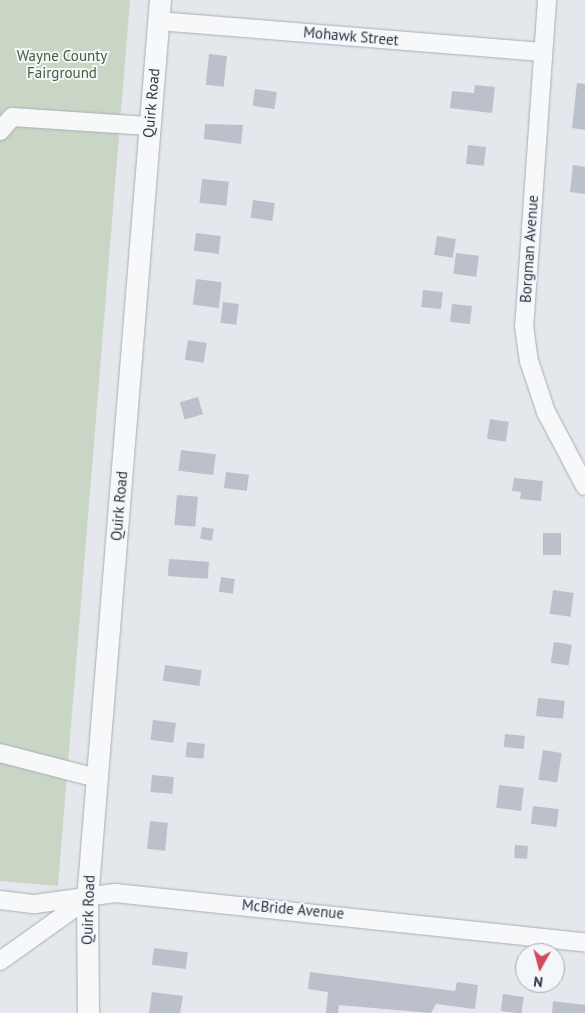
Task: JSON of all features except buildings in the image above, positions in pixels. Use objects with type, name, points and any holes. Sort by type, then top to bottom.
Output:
[{"type":"street","name":"Quirk Road","points":[[88,1013],[87,899],[148,126],[160,0]]},
{"type":"street","name":"Borgman Avenue","points":[[547,0],[524,309],[526,344],[546,412],[585,486]]},
{"type":"street","name":"Mohawk Street","points":[[158,22],[543,52]]},
{"type":"street","points":[[0,131],[6,116],[148,126]]},
{"type":"street","points":[[0,753],[97,778]]},
{"type":"street","name":"McBride Avenue","points":[[0,900],[35,904],[87,899],[115,893],[249,905],[585,942]]},
{"type":"street","points":[[0,961],[87,899]]},
{"type":"green space","name":"Wayne County Fairground","points":[[0,0],[130,0],[58,886],[0,881]]}]
